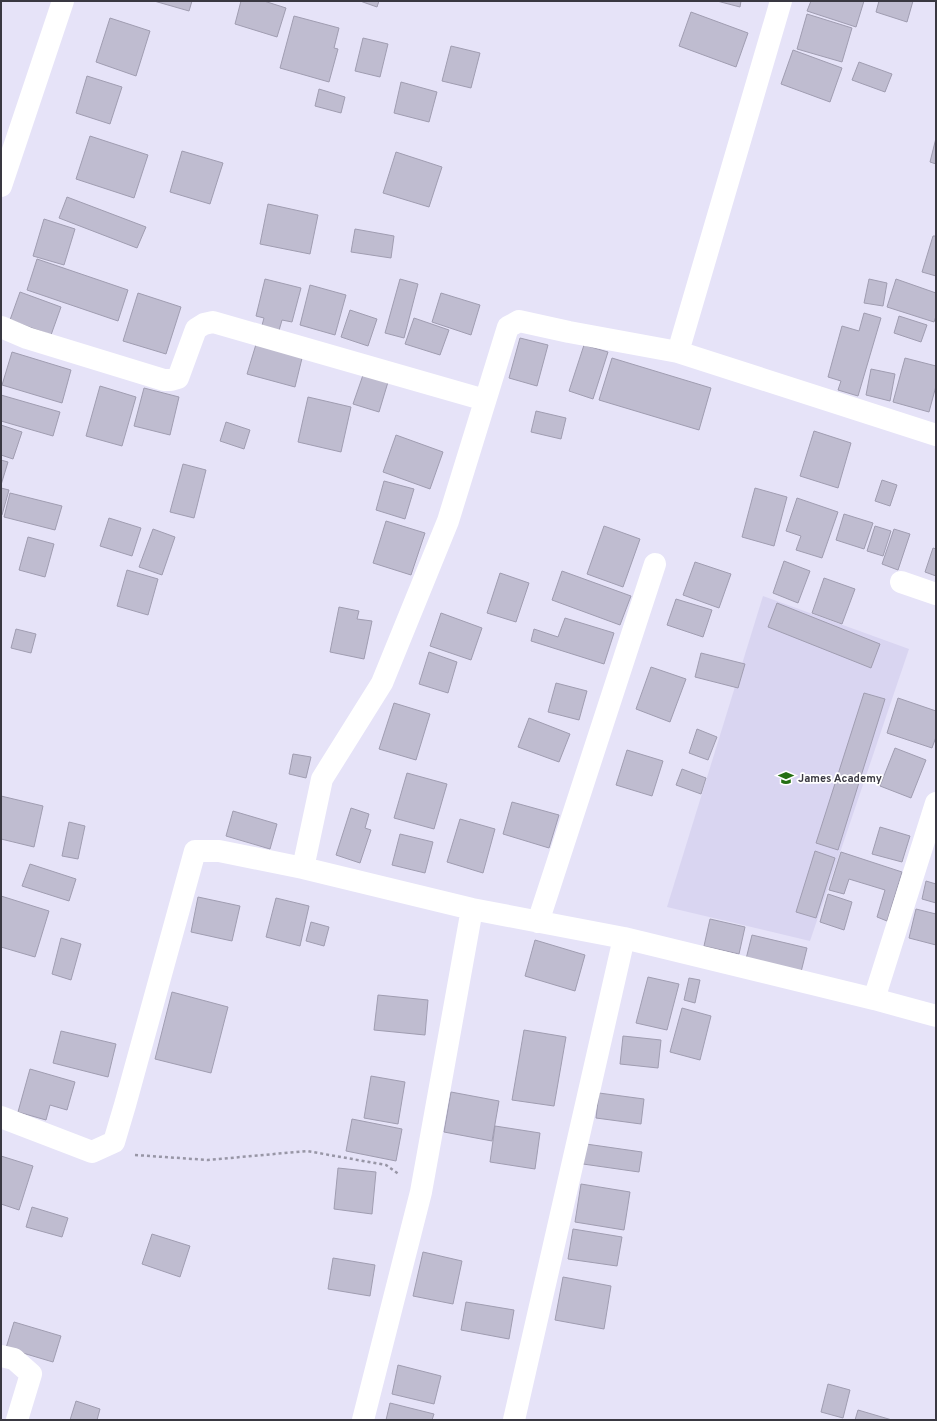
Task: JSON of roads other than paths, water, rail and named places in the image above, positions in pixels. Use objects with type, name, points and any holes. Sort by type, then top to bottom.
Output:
[{"type":"street","points":[[1,186],[63,1]]},
{"type":"street","points":[[678,352],[781,1]]},
{"type":"street","points":[[303,868],[322,779],[382,683],[448,520],[508,327],[519,321],[569,332],[678,352],[936,435]]},
{"type":"street","points":[[1,327],[42,342],[164,380],[171,380],[178,378],[196,329],[204,324],[213,322],[485,400]]},
{"type":"street","points":[[538,922],[655,564]]},
{"type":"street","points":[[901,582],[936,594]]},
{"type":"street","points":[[874,1000],[936,803]]},
{"type":"street","points":[[1,1117],[92,1152],[114,1142],[195,851],[219,850],[303,868],[472,908],[624,938],[936,1016]]},
{"type":"street","points":[[363,1420],[421,1192],[472,908]]},
{"type":"street","points":[[514,1420],[624,938]]},
{"type":"street","points":[[1,1356],[14,1359],[31,1374],[17,1420]]},
{"type":"place","name":"James Academy","points":[[786,778]]}]
